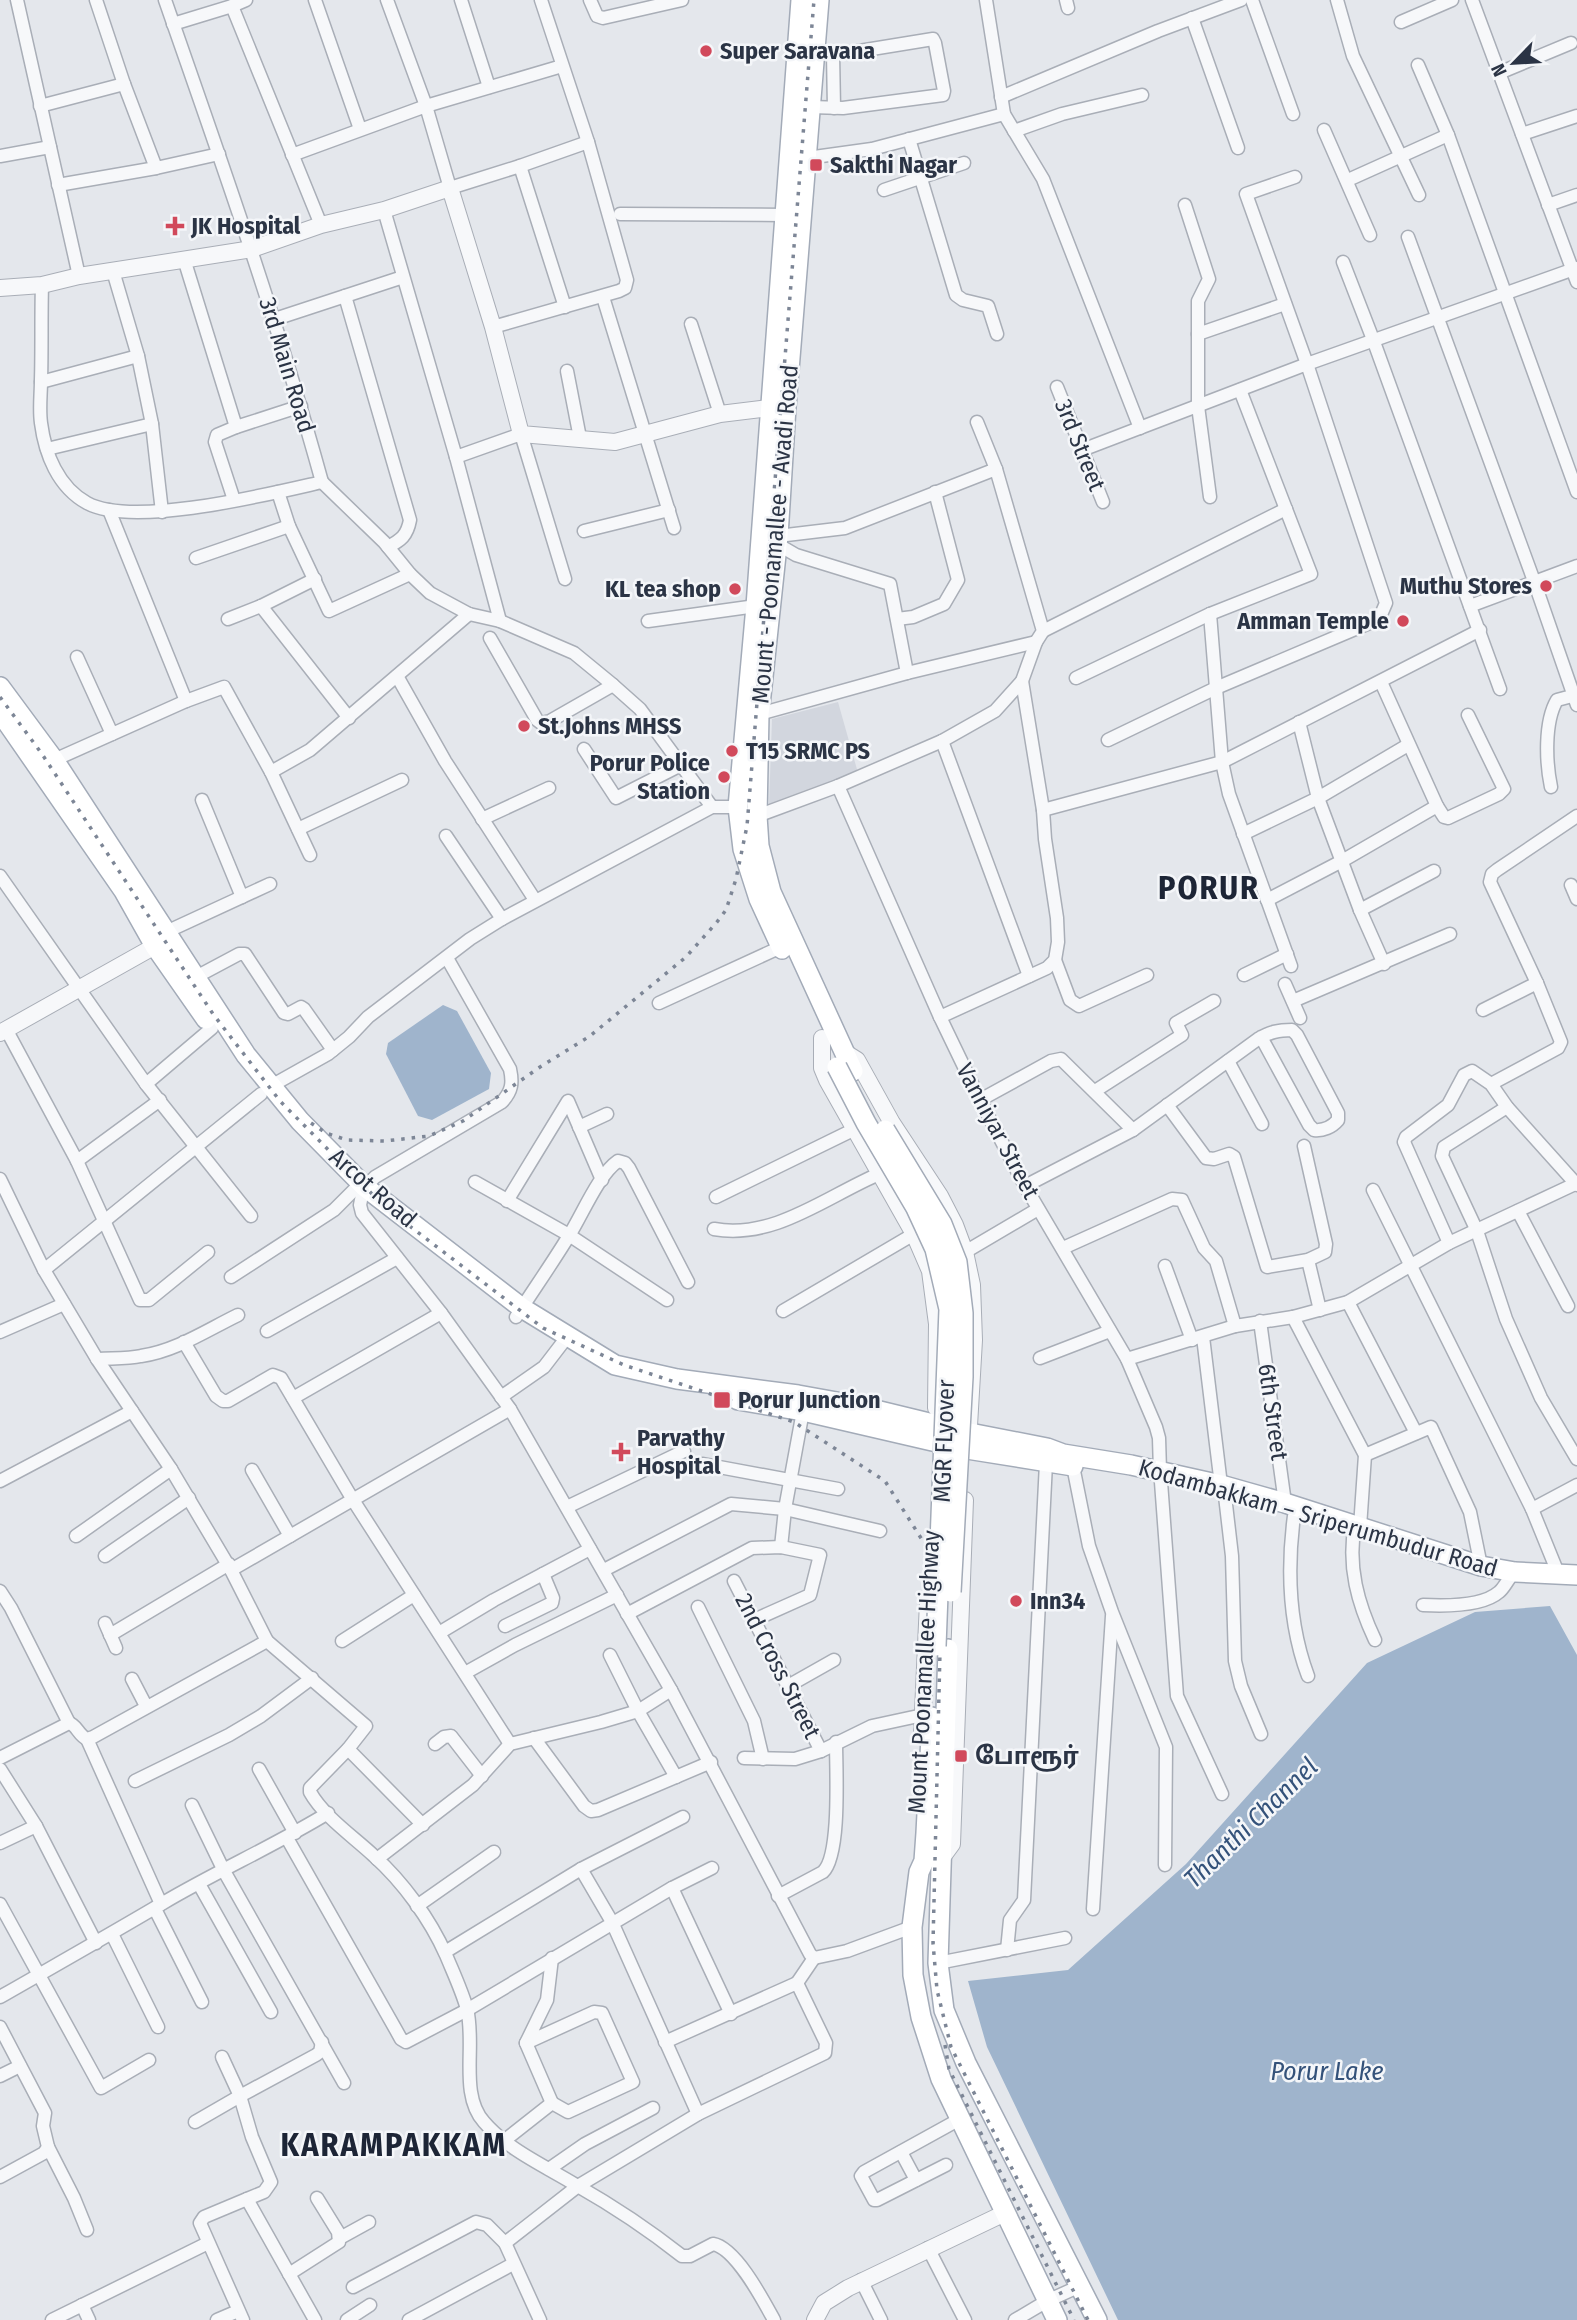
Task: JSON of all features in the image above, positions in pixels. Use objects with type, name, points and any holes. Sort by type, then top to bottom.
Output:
[{"type":"main road","name":"Mount - Poonamallee - Avadi Road","points":[[785,323],[785,215],[801,0]]},
{"type":"main road","name":"Mount - Poonamallee - Avadi Road","points":[[819,0],[824,53],[811,107],[774,416],[756,606],[759,648],[757,816],[759,846],[771,892],[845,1063]]},
{"type":"main road","name":"Mount - Poonamallee - Avadi Road","points":[[774,416],[777,540],[759,648],[738,807],[743,849],[759,899],[822,1038]]},
{"type":"main road","name":"Arcot Road","points":[[0,687],[54,760],[212,1028],[266,1090],[300,1121],[361,1191],[519,1313],[613,1375],[648,1385],[935,1433]]},
{"type":"main road","name":"Arcot Road","points":[[0,712],[124,891],[194,978],[246,1055],[266,1090]]},
{"type":"main road","name":"MGR FLyover","points":[[822,1038],[845,1063],[942,1224],[957,1262],[959,1275],[963,1313],[963,1377],[948,1649],[934,1834],[919,1872]]},
{"type":"main road","name":"Arcot Road","points":[[563,1342],[615,1365],[646,1374],[859,1406],[935,1433]]},
{"type":"main road","name":"Kodambakkam – Sriperumbudur Road","points":[[935,1433],[1046,1463],[1161,1477]]},
{"type":"main road","name":"Kodambakkam – Sriperumbudur Road","points":[[969,1441],[1047,1448],[1290,1509],[1481,1566],[1515,1572],[1568,1574]]},
{"type":"main road","points":[[931,1524],[964,1526]]},
{"type":"main road","name":"Kodambakkam – Sriperumbudur Road","points":[[1356,1529],[1479,1574],[1577,1587]]},
{"type":"main road","name":"MGR FLyover","points":[[934,1834],[941,1859]]},
{"type":"main road","points":[[941,1859],[938,1963],[944,2010],[966,2063],[1097,2320]]},
{"type":"main road","points":[[919,1872],[912,1927],[913,1975],[921,2017],[941,2079],[1056,2320]]},
{"type":"street","points":[[17,0],[79,276]]},
{"type":"street","points":[[96,0],[156,168]]},
{"type":"street","name":"3rd Main Road","points":[[165,0],[252,249],[322,482]]},
{"type":"street","points":[[173,24],[246,0]]},
{"type":"street","points":[[315,0],[360,129]]},
{"type":"street","points":[[387,0],[426,106],[565,579]]},
{"type":"street","points":[[461,0],[489,87]]},
{"type":"street","points":[[493,327],[603,297],[625,288],[627,280],[588,142],[541,0]]},
{"type":"street","points":[[590,0],[597,16],[603,18],[644,4],[681,0]]},
{"type":"street","points":[[986,0],[1004,114],[1043,178],[1140,428]]},
{"type":"street","points":[[1001,97],[1241,0]]},
{"type":"street","points":[[1252,0],[1293,114]]},
{"type":"street","points":[[1337,0],[1353,56],[1419,195]]},
{"type":"street","points":[[1401,22],[1423,6],[1452,0]]},
{"type":"street","points":[[1082,450],[1504,292],[1575,273],[1472,0]]},
{"type":"street","points":[[232,6],[321,225]]},
{"type":"street","points":[[1192,18],[1238,148]]},
{"type":"street","points":[[811,107],[834,108],[943,95],[933,39],[824,53],[834,108]]},
{"type":"street","points":[[1499,73],[1572,43]]},
{"type":"street","points":[[1418,65],[1448,135],[1577,492]]},
{"type":"street","points":[[292,155],[426,106],[562,66]]},
{"type":"street","points":[[40,106],[124,84]]},
{"type":"street","points":[[1014,131],[1062,114],[1142,95]]},
{"type":"street","points":[[807,158],[872,149],[1004,114]]},
{"type":"street","points":[[1522,134],[1577,116]]},
{"type":"street","points":[[1324,130],[1370,235]]},
{"type":"street","points":[[1348,180],[1448,135]]},
{"type":"street","points":[[909,139],[956,295],[963,300],[988,306],[997,334]]},
{"type":"street","points":[[0,288],[41,285],[79,276],[252,249],[321,225],[384,210],[588,142]]},
{"type":"street","points":[[0,156],[50,148]]},
{"type":"street","points":[[58,185],[219,155]]},
{"type":"street","points":[[884,190],[964,163]]},
{"type":"street","points":[[520,166],[565,307]]},
{"type":"street","points":[[1108,740],[1216,688],[1374,621],[1380,617],[1386,603],[1307,364],[1246,194],[1294,177]]},
{"type":"street","points":[[1548,205],[1577,195]]},
{"type":"street","points":[[1185,205],[1209,279],[1198,301],[1198,406],[1210,497]]},
{"type":"street","points":[[384,210],[456,457],[500,621]]},
{"type":"street","points":[[620,214],[785,215]]},
{"type":"street","points":[[1408,237],[1534,580],[1575,701],[1557,701],[1552,712],[1546,749],[1551,787]]},
{"type":"street","points":[[184,259],[236,427]]},
{"type":"street","points":[[1342,262],[1374,342],[1500,689]]},
{"type":"street","points":[[113,271],[138,356],[152,424],[162,512]]},
{"type":"street","points":[[272,320],[403,277]]},
{"type":"street","points":[[41,285],[41,422],[56,472],[70,491],[88,503],[109,510],[162,512],[322,482],[430,593],[469,614],[500,621],[574,653],[614,685],[640,709],[712,807]]},
{"type":"street","points":[[345,296],[410,520],[408,532],[401,540],[388,547]]},
{"type":"street","points":[[603,297],[674,528]]},
{"type":"street","points":[[1198,334],[1285,304]]},
{"type":"street","points":[[691,324],[720,414]]},
{"type":"street","points":[[41,382],[138,356]]},
{"type":"street","points":[[568,371],[580,439]]},
{"type":"street","name":"3rd Street","points":[[1057,387],[1103,502]]},
{"type":"street","points":[[1076,678],[1210,614],[1311,575],[1240,390]]},
{"type":"street","points":[[234,500],[215,442],[220,433],[301,406]]},
{"type":"street","points":[[456,457],[521,434],[615,442],[720,414],[774,416]]},
{"type":"street","points":[[757,816],[838,786],[943,741],[995,711],[1022,681],[1040,636],[996,469],[977,422]]},
{"type":"street","points":[[47,449],[152,424]]},
{"type":"street","points":[[777,540],[845,528],[996,469]]},
{"type":"street","points":[[278,492],[289,526],[329,611],[410,574]]},
{"type":"street","points":[[897,619],[913,617],[944,604],[958,580],[935,492]]},
{"type":"street","points":[[759,714],[1040,636],[1286,509]]},
{"type":"street","points":[[109,510],[187,701]]},
{"type":"street","points":[[584,531],[669,510]]},
{"type":"street","points":[[196,558],[289,526]]},
{"type":"street","points":[[777,540],[796,555],[890,583],[907,673]]},
{"type":"street","points":[[1470,606],[1577,566]]},
{"type":"street","points":[[228,619],[315,579]]},
{"type":"street","points":[[261,606],[349,718]]},
{"type":"street","points":[[648,621],[756,606]]},
{"type":"street","points":[[271,772],[310,750],[469,614]]},
{"type":"street","points":[[1210,614],[1223,762],[1229,794],[1289,960],[1244,975]]},
{"type":"street","points":[[1043,810],[1223,762],[1480,630]]},
{"type":"street","points":[[490,638],[541,723],[550,721],[614,685]]},
{"type":"street","points":[[77,657],[112,734]]},
{"type":"street","points":[[397,676],[445,761],[535,901]]},
{"type":"street","points":[[1022,681],[1057,918],[1058,942],[1055,960],[1070,1000],[1079,1006],[1146,975]]},
{"type":"street","points":[[1381,682],[1437,806],[1444,817],[1448,818],[1503,792],[1503,784],[1468,715]]},
{"type":"street","points":[[54,760],[224,687],[271,772],[310,855]]},
{"type":"street","points":[[1298,722],[1318,798],[1360,910],[1384,964]]},
{"type":"street","points":[[943,741],[1029,976]]},
{"type":"street","points":[[1243,834],[1318,798],[1408,745]]},
{"type":"street","points":[[584,749],[616,798],[681,765]]},
{"type":"street","points":[[298,829],[402,780]]},
{"type":"street","name":"Vanniyar Street","points":[[838,786],[940,1017],[980,1100],[1038,1209],[1127,1359],[1156,1427],[1159,1438],[1177,1696],[1222,1794]]},
{"type":"street","points":[[482,819],[549,789]]},
{"type":"street","points":[[202,800],[242,897]]},
{"type":"street","points":[[1267,901],[1437,806]]},
{"type":"street","points":[[44,1270],[266,1090],[333,1050],[368,1017],[470,939],[535,901],[712,807],[738,807]]},
{"type":"street","points":[[1491,1084],[1561,1045],[1490,878],[1497,870],[1577,816]]},
{"type":"street","points":[[446,836],[502,919]]},
{"type":"street","points":[[1360,910],[1434,871]]},
{"type":"street","points":[[0,876],[146,1084],[251,1216]]},
{"type":"street","points":[[208,1252],[149,1300],[143,1301],[138,1297],[77,1161],[3,1031],[160,939],[271,884]]},
{"type":"street","points":[[1571,884],[1577,899]]},
{"type":"street","points":[[1293,1001],[1450,934]]},
{"type":"street","points":[[659,1003],[781,947]]},
{"type":"street","points":[[194,978],[239,954],[245,954],[284,1013],[301,1007],[304,1009],[333,1050]]},
{"type":"street","points":[[231,1277],[334,1210],[361,1191],[375,1177],[502,1102],[510,1094],[510,1069],[447,958]]},
{"type":"street","points":[[940,1017],[1047,968],[1055,960]]},
{"type":"street","points":[[1284,984],[1300,1018]]},
{"type":"street","points":[[1483,1010],[1537,984]]},
{"type":"street","points":[[1095,1091],[1182,1035],[1176,1023],[1214,1001]]},
{"type":"street","points":[[146,1084],[212,1028]]},
{"type":"street","points":[[1025,1186],[1133,1130],[1261,1037],[1279,1030],[1292,1030],[1297,1035],[1338,1112],[1338,1120],[1334,1125],[1321,1131],[1314,1130],[1309,1125],[1261,1037]]},
{"type":"street","name":"Mount Poonamallee Highway","points":[[822,1038],[822,1068],[853,1130],[914,1234],[930,1272],[937,1324],[935,1433],[916,1853],[919,1872]]},
{"type":"street","points":[[980,1100],[1056,1059],[1065,1061],[1133,1130]]},
{"type":"street","name":"Mount Poonamallee Highway","points":[[845,1063],[857,1060],[892,1124],[940,1196],[956,1225],[972,1285],[973,1362],[952,1844],[941,1859]]},
{"type":"street","points":[[1228,1061],[1262,1124]]},
{"type":"street","points":[[1127,1359],[1235,1326],[1293,1317],[1348,1302],[1449,1243],[1576,1185],[1507,1107],[1491,1084],[1472,1071],[1466,1073],[1448,1105],[1405,1139],[1405,1148],[1449,1243]]},
{"type":"street","points":[[507,1201],[566,1095],[602,1180]]},
{"type":"street","points":[[77,1161],[160,1100]]},
{"type":"street","points":[[1167,1105],[1206,1158],[1214,1159],[1229,1154],[1234,1157],[1267,1267],[1322,1255],[1326,1248],[1304,1146]]},
{"type":"street","points":[[1507,1107],[1442,1150],[1477,1231],[1506,1320],[1542,1398],[1577,1459]]},
{"type":"street","points":[[579,1127],[607,1114]]},
{"type":"street","points":[[716,1197],[853,1130]]},
{"type":"street","points":[[519,1313],[615,1162],[625,1163],[688,1282]]},
{"type":"street","points":[[714,1229],[741,1231],[763,1228],[879,1174]]},
{"type":"street","points":[[0,1178],[4,1193],[44,1270],[97,1359],[189,1498],[230,1567],[267,1641],[366,1726],[310,1788],[312,1796],[377,1859],[417,1906],[445,1952],[467,2010],[473,2105],[487,2126],[524,2154],[653,2233],[682,2256],[690,2256],[713,2244],[725,2249],[744,2270],[774,2320]]},
{"type":"street","points":[[474,1182],[569,1235],[667,1300]]},
{"type":"street","points":[[1373,1189],[1532,1509],[1568,1574]]},
{"type":"street","points":[[361,1191],[362,1213],[441,1313],[510,1409],[671,1689],[778,1896],[814,1958]]},
{"type":"street","points":[[1063,1248],[1172,1199],[1182,1200],[1204,1248],[1216,1261],[1235,1326]]},
{"type":"street","points":[[965,1252],[1038,1209]]},
{"type":"street","points":[[1518,1211],[1568,1306]]},
{"type":"street","points":[[783,1311],[914,1234]]},
{"type":"street","points":[[267,1331],[397,1258]]},
{"type":"street","points":[[1308,1259],[1320,1310]]},
{"type":"street","points":[[1165,1266],[1197,1339],[1232,1556],[1235,1661],[1241,1686],[1261,1734]]},
{"type":"street","points":[[1348,1302],[1416,1433]]},
{"type":"street","points":[[1,1329],[64,1304]]},
{"type":"street","points":[[293,1398],[441,1313]]},
{"type":"street","points":[[97,1359],[141,1356],[184,1342],[238,1315]]},
{"type":"street","points":[[1293,1317],[1365,1455],[1356,1529],[1350,1552],[1352,1572],[1364,1617],[1376,1640]]},
{"type":"street","name":"6th Street","points":[[1260,1321],[1290,1509],[1289,1552],[1298,1650],[1308,1676]]},
{"type":"street","points":[[1040,1358],[1110,1331]]},
{"type":"street","points":[[184,1342],[218,1399],[228,1401],[273,1375],[281,1378],[353,1500],[510,1744]]},
{"type":"street","points":[[501,1397],[544,1367],[563,1342]]},
{"type":"street","points":[[937,1360],[973,1362]]},
{"type":"street","points":[[116,1648],[108,1629],[290,1536],[510,1409]]},
{"type":"street","points":[[0,1481],[132,1411]]},
{"type":"street","points":[[781,1547],[785,1509],[803,1411]]},
{"type":"street","points":[[1365,1455],[1431,1427],[1470,1512],[1481,1566]]},
{"type":"street","points":[[567,1507],[684,1451]]},
{"type":"street","points":[[1007,1950],[1010,1920],[1024,1900],[1046,1463]]},
{"type":"street","points":[[703,1464],[838,1489]]},
{"type":"street","points":[[1073,1466],[1088,1546],[1166,1747],[1165,1865]]},
{"type":"street","points":[[76,1536],[171,1469]]},
{"type":"street","points":[[253,1470],[290,1536]]},
{"type":"street","points":[[1532,1509],[1577,1485]]},
{"type":"street","points":[[105,1556],[189,1498]]},
{"type":"street","points":[[604,1570],[731,1504],[785,1509],[880,1531]]},
{"type":"street","points":[[628,1614],[747,1550],[781,1547],[820,1555],[810,1595],[754,1620]]},
{"type":"street","points":[[439,1633],[590,1549]]},
{"type":"street","points":[[505,1626],[552,1603],[553,1598],[543,1574]]},
{"type":"street","points":[[1423,1605],[1450,1606],[1487,1599],[1499,1592],[1509,1579]]},
{"type":"street","name":"2nd Cross Street","points":[[734,1581],[821,1751]]},
{"type":"street","points":[[0,1591],[12,1608],[69,1723],[87,1739],[158,1907],[202,2002]]},
{"type":"street","points":[[342,1641],[414,1595]]},
{"type":"street","points":[[465,1673],[617,1595]]},
{"type":"street","points":[[698,1607],[754,1721],[763,1759]]},
{"type":"street","points":[[1093,1909],[1112,1612]]},
{"type":"street","points":[[87,1739],[267,1641]]},
{"type":"street","points":[[610,1655],[676,1777]]},
{"type":"street","points":[[788,1686],[834,1660]]},
{"type":"street","points":[[135,1781],[229,1735],[261,1716],[312,1678]]},
{"type":"street","points":[[132,1679],[146,1706]]},
{"type":"street","points":[[377,1859],[482,1776],[510,1744],[638,1711],[671,1689]]},
{"type":"street","points":[[744,1758],[795,1759],[821,1751],[873,1726],[923,1715]]},
{"type":"street","points":[[0,1758],[69,1723]]},
{"type":"street","points":[[435,1744],[444,1737],[451,1736],[482,1776]]},
{"type":"street","points":[[534,1738],[584,1806],[591,1811],[711,1762]]},
{"type":"street","points":[[778,1896],[823,1872],[829,1866],[834,1844],[836,1742]]},
{"type":"street","points":[[348,1749],[423,1825]]},
{"type":"street","points":[[0,1769],[36,1826],[96,1943]]},
{"type":"street","points":[[259,1769],[291,1836],[401,2039],[406,2042],[467,2010],[612,1922],[712,1868]]},
{"type":"street","points":[[192,1805],[224,1871],[345,2082]]},
{"type":"street","points":[[0,1997],[328,1813]]},
{"type":"street","points":[[445,1952],[581,1869],[683,1816]]},
{"type":"street","points":[[0,1843],[36,1826]]},
{"type":"street","points":[[417,1906],[494,1852]]},
{"type":"street","points":[[581,1869],[612,1922],[698,2114]]},
{"type":"street","points":[[198,1884],[271,2012]]},
{"type":"street","points":[[672,1888],[731,2014]]},
{"type":"street","points":[[0,1904],[101,2088],[149,2060]]},
{"type":"street","points":[[665,2042],[797,1983],[814,1958],[847,1951],[912,1927]]},
{"type":"street","points":[[112,1934],[158,2027]]},
{"type":"street","points":[[938,1963],[1065,1938]]},
{"type":"street","points":[[526,2043],[594,2012],[602,2013],[633,2082],[568,2112],[552,2103],[526,2043],[547,2000],[552,1958]]},
{"type":"street","points":[[505,2243],[578,2186],[698,2114],[825,2053],[826,2043],[797,1983]]},
{"type":"street","points":[[0,2027],[45,2113],[43,2126],[48,2147],[87,2230]]},
{"type":"street","points":[[195,2122],[316,2055],[320,2052],[322,2042]]},
{"type":"street","points":[[217,2320],[241,2315],[200,2223],[202,2218],[264,2192],[271,2182],[252,2137],[240,2096],[222,2057]]},
{"type":"street","points":[[0,2076],[20,2066]]},
{"type":"street","points":[[505,2140],[552,2103]]},
{"type":"street","points":[[549,2169],[585,2144],[653,2108]]},
{"type":"street","points":[[946,2165],[875,2201],[862,2176],[864,2172],[961,2119]]},
{"type":"street","points":[[0,2177],[44,2153],[48,2147]]},
{"type":"street","points":[[901,2151],[916,2180]]},
{"type":"street","points":[[317,2198],[340,2238]]},
{"type":"street","points":[[247,2199],[315,2320]]},
{"type":"street","points":[[815,2320],[824,2304],[861,2280],[1005,2213]]},
{"type":"street","points":[[289,2274],[339,2242],[340,2238],[369,2222]]},
{"type":"street","points":[[354,2287],[476,2222],[487,2225],[505,2243],[540,2320]]},
{"type":"street","points":[[52,2320],[208,2244]]},
{"type":"street","points":[[928,2248],[965,2320]]},
{"type":"street","points":[[409,2320],[513,2264]]},
{"type":"street","points":[[861,2280],[881,2320]]},
{"type":"street","points":[[1015,2320],[1080,2286]]},
{"type":"street","points":[[82,2305],[89,2320]]},
{"type":"street","points":[[347,2320],[370,2305]]},
{"type":"shaded area","points":[[838,702],[858,773],[769,806],[772,719]]},
{"type":"water","points":[[443,1005],[457,1011],[491,1073],[489,1089],[432,1120],[418,1116],[386,1054],[388,1043]]},
{"type":"water","name":"Porur Lake","points":[[1550,1606],[1577,1655],[1577,2320],[1118,2320],[987,2047],[968,1981],[1068,1970],[1186,1864],[1367,1663],[1475,1612]]},
{"type":"railway","points":[[311,1123],[326,1133],[347,1140],[385,1141],[429,1136],[463,1121],[590,1036],[686,957],[726,910],[736,879],[747,826],[814,0]]},
{"type":"railway","points":[[0,697],[42,754],[213,1014],[280,1101],[386,1208],[543,1328],[624,1365],[794,1422],[885,1481],[926,1546],[941,1610],[933,1943],[937,1990],[951,2047],[1088,2320]]},
{"type":"railway","points":[[945,2045],[949,2069],[1074,2320]]},
{"type":"place","name":"Super Saravana","points":[[706,51]]},
{"type":"place","name":"Sakthi Nagar","points":[[816,165]]},
{"type":"place","name":"JK Hospital","points":[[175,226]]},
{"type":"place","name":"Muthu Stores","points":[[1546,586]]},
{"type":"place","name":"KL tea shop","points":[[735,589]]},
{"type":"place","name":"Amman Temple","points":[[1403,621]]},
{"type":"place","name":"St.Johns MHSS","points":[[524,726]]},
{"type":"place","name":"T15 SRMC PS","points":[[732,751]]},
{"type":"place","name":"Porur Police Station","points":[[724,777]]},
{"type":"place","name":"Porur Junction","points":[[722,1400]]},
{"type":"place","name":"Parvathy Hospital","points":[[621,1452]]},
{"type":"place","name":"Inn34","points":[[1016,1601]]},
{"type":"place","name":"போரூர்","points":[[961,1756]]},
{"type":"district","name":"PORUR","points":[[1209,888]]},
{"type":"district","name":"KARAMPAKKAM","points":[[394,2145]]},
{"type":"water label","name":"Thanthi Channel","points":[[1251,1823]]}]
